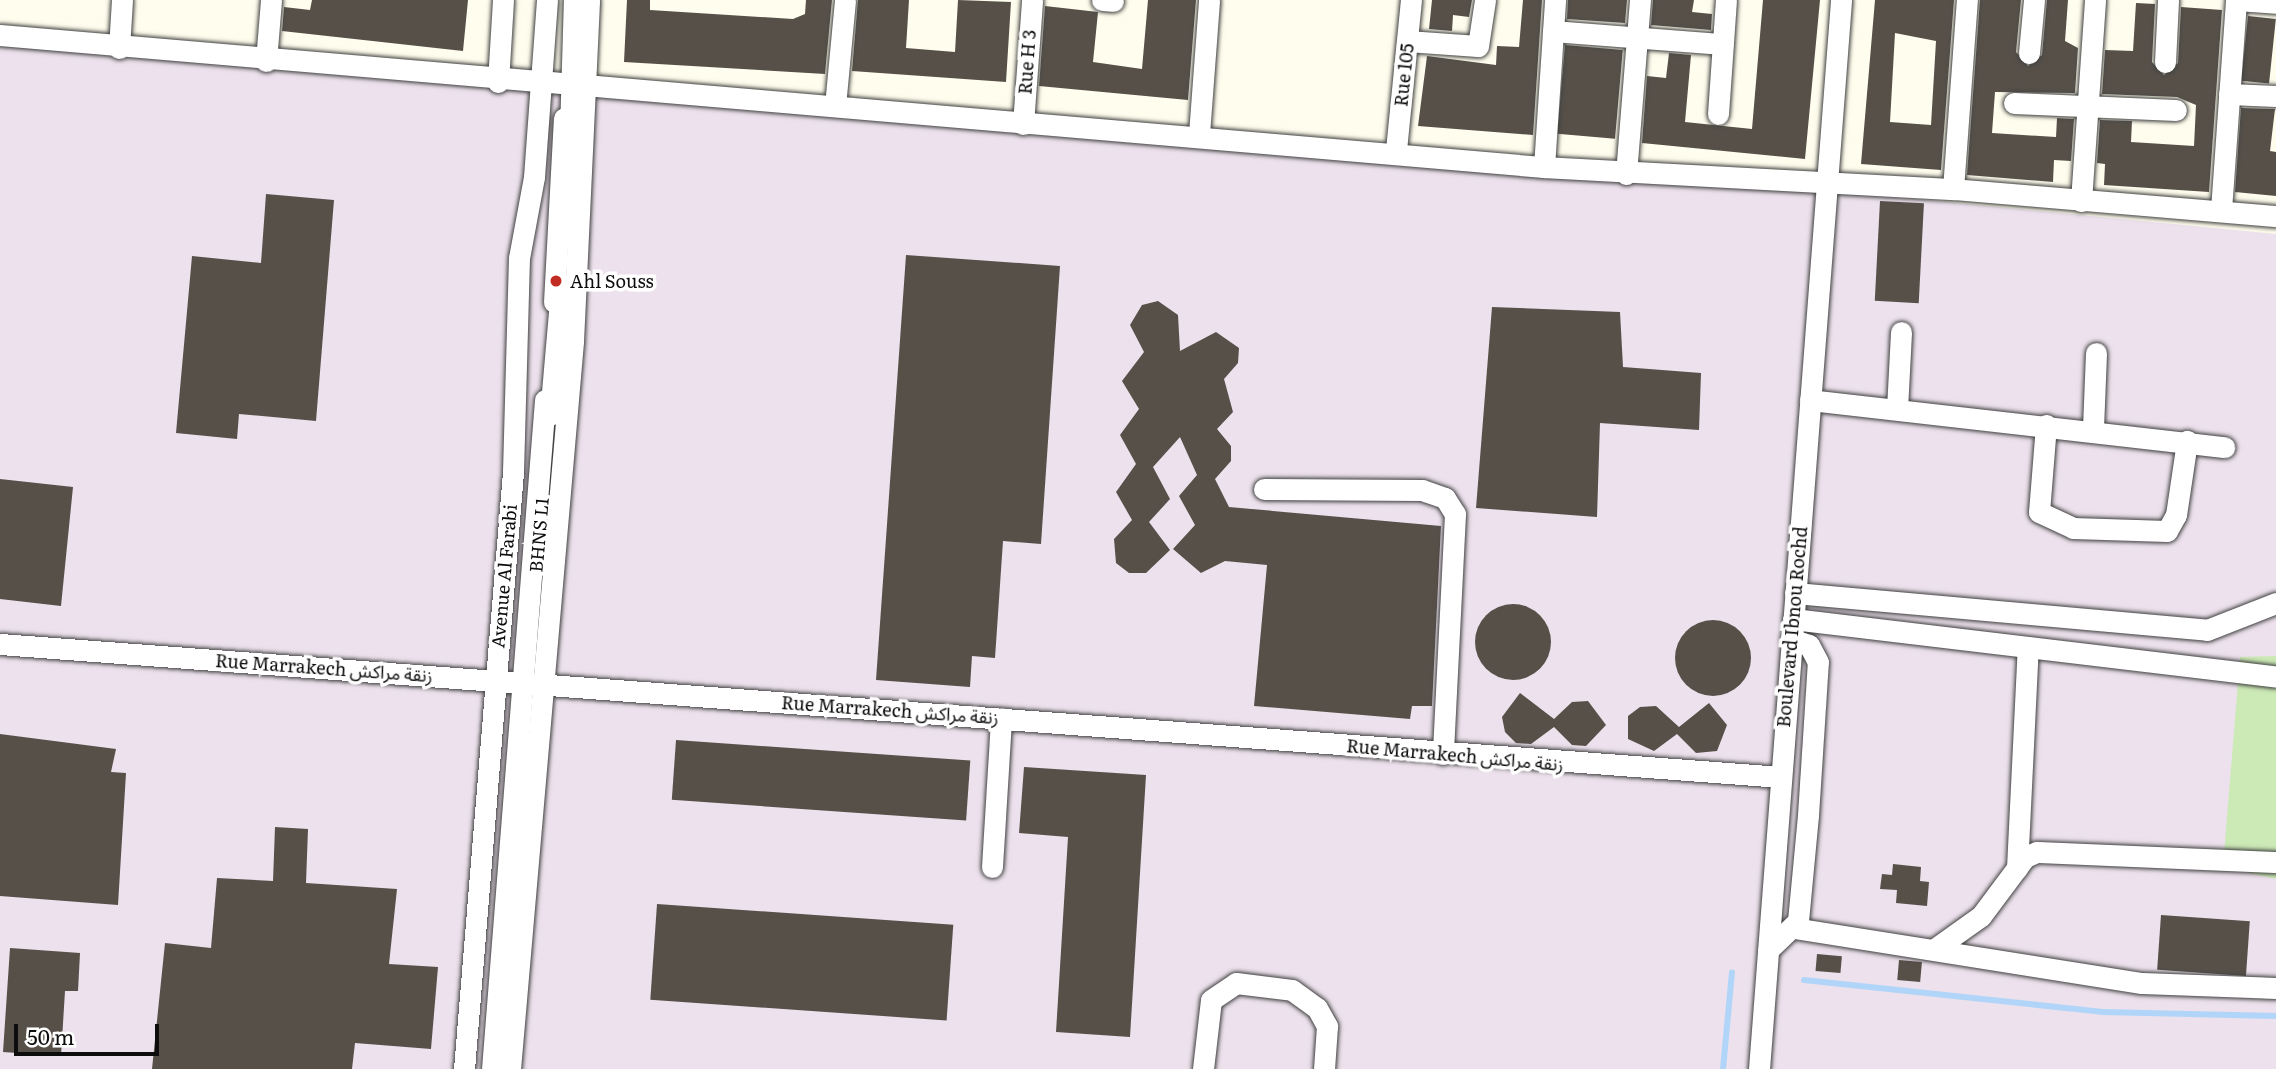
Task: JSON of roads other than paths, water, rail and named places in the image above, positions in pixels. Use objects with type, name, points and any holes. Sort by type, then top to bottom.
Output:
[{"type":"street","points":[[119,48],[122,0]]},
{"type":"street","points":[[266,61],[271,0]]},
{"type":"street","points":[[498,82],[503,0]]},
{"type":"street","name":"Avenue Al Farabi","points":[[464,1069],[513,472],[519,258],[534,177],[547,0]]},
{"type":"street","points":[[567,0],[575,87]]},
{"type":"street","points":[[492,1069],[529,684],[572,359],[574,0]]},
{"type":"street","points":[[575,87],[589,0]]},
{"type":"street","points":[[835,106],[845,0]]},
{"type":"street","name":"Rue H 3","points":[[1023,124],[1032,0]]},
{"type":"street","points":[[1199,134],[1209,0]]},
{"type":"street","name":"Rue 105","points":[[1396,150],[1411,0]]},
{"type":"street","points":[[1407,41],[1478,46],[1486,0]]},
{"type":"street","points":[[1544,167],[1555,0]]},
{"type":"street","points":[[1626,174],[1640,0]]},
{"type":"street","points":[[1718,114],[1726,0]]},
{"type":"street","name":"Boulevard Ibnou Rochd","points":[[1759,1069],[1777,813],[1829,185],[1841,0]]},
{"type":"street","points":[[1953,189],[1967,0]]},
{"type":"street","points":[[2029,53],[2034,0]]},
{"type":"street","points":[[2081,201],[2095,0]]},
{"type":"street","points":[[2165,62],[2168,0]]},
{"type":"street","points":[[2221,210],[2236,0],[2276,3]]},
{"type":"street","points":[[1553,31],[1723,44]]},
{"type":"street","points":[[0,35],[498,82],[835,106],[1023,124],[1199,134],[1396,150],[1626,174],[1953,189],[2276,216]]},
{"type":"street","points":[[2229,94],[2276,96]]},
{"type":"street","points":[[2014,103],[2176,110]]},
{"type":"street","points":[[1897,409],[1901,332]]},
{"type":"street","points":[[2093,428],[2096,353]]},
{"type":"street","points":[[1810,400],[2093,428],[2224,447]]},
{"type":"street","points":[[2046,425],[2039,512],[2073,528],[2167,531],[2176,515],[2187,441]]},
{"type":"street","points":[[1264,489],[1422,490],[1445,498],[1455,514],[1443,754]]},
{"type":"street","points":[[1795,593],[2207,630],[2276,603]]},
{"type":"street","points":[[1792,629],[2028,647],[2276,677]]},
{"type":"street","points":[[1768,950],[1794,928],[1808,815],[1818,662],[1810,645],[1792,629]]},
{"type":"street","name":"Rue Marrakech زنقة مراكش","points":[[0,644],[1001,718],[1443,754],[1780,777]]},
{"type":"street","points":[[2017,868],[2028,647]]},
{"type":"street","points":[[497,1069],[529,684]]},
{"type":"street","points":[[510,1069],[529,684]]},
{"type":"street","points":[[992,867],[1001,718]]},
{"type":"street","points":[[1777,813],[1808,815]]},
{"type":"street","points":[[1936,948],[1981,916],[2017,868],[2037,852],[2102,850],[2276,862]]},
{"type":"street","points":[[1794,928],[1936,948],[2143,983],[2276,988]]},
{"type":"street","points":[[1203,1069],[1211,1000],[1236,983],[1292,990],[1317,1008],[1327,1026],[1324,1069]]},
{"type":"waterway","points":[[1723,1069],[1732,972]]},
{"type":"waterway","points":[[1804,980],[2102,1012],[2276,1016]]},
{"type":"place","name":"Ahl Souss","points":[[556,281]]}]
